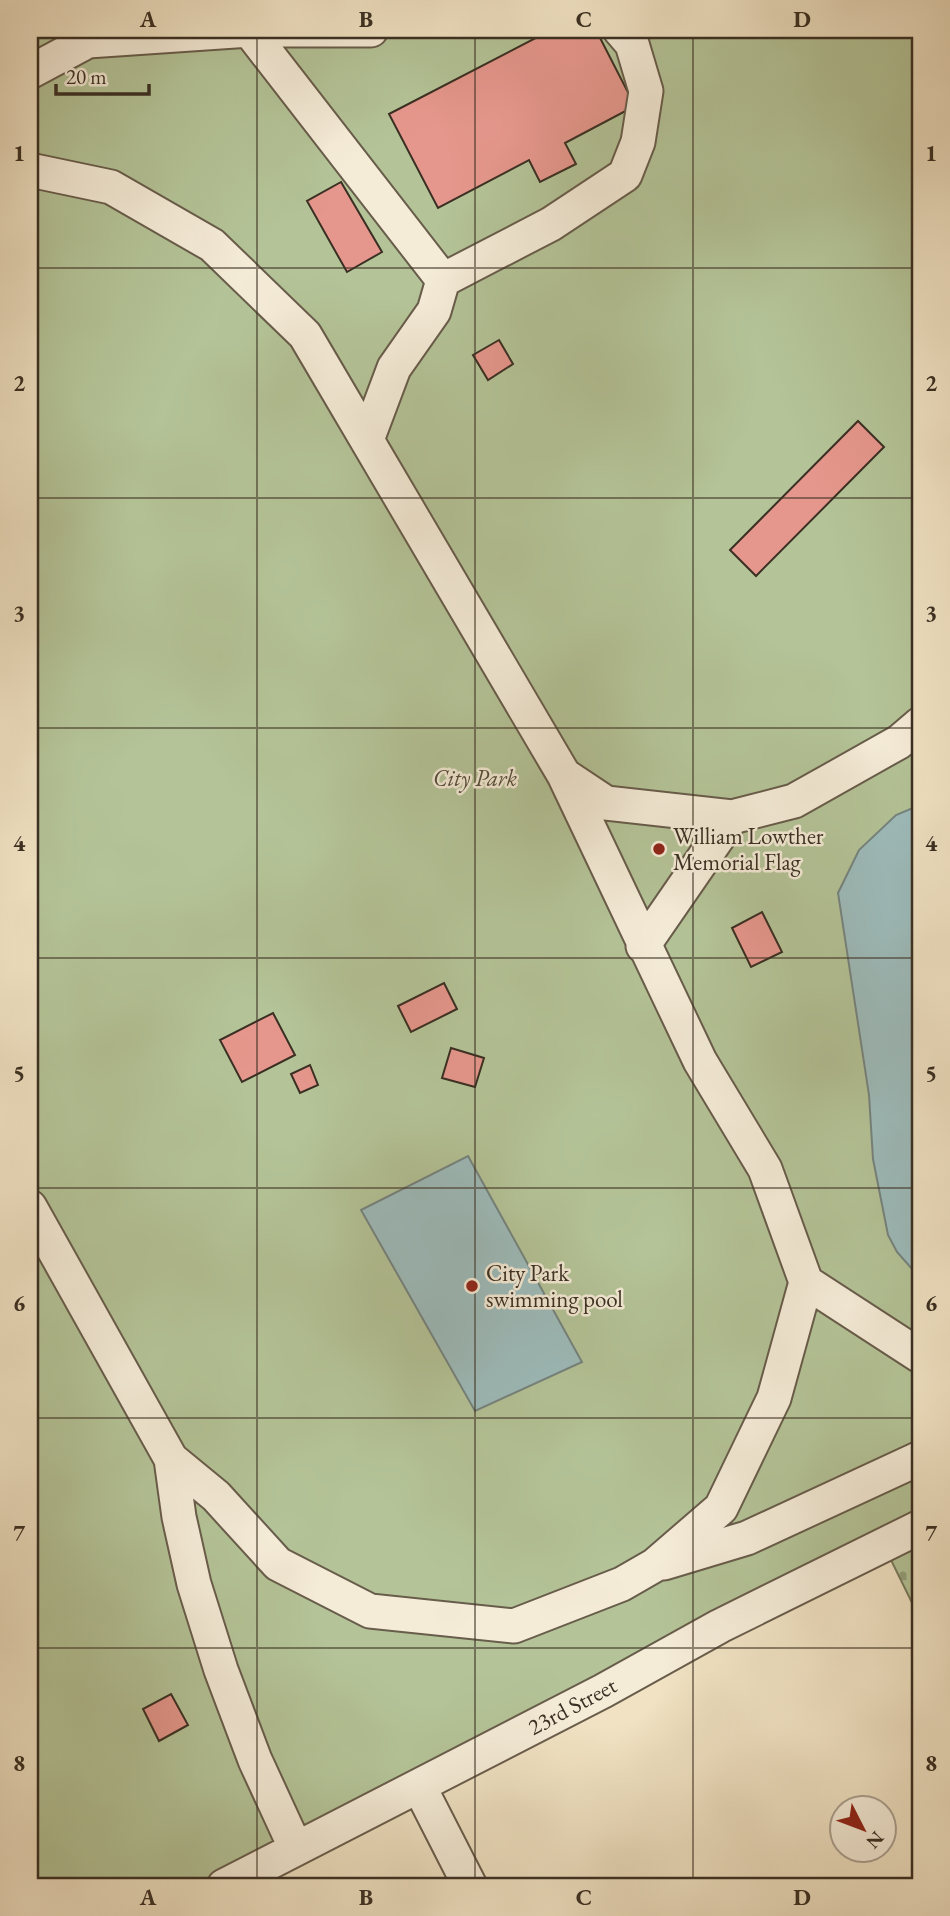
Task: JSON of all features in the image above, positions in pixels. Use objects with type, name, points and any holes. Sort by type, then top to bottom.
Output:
[{"type":"street","points":[[30,72],[90,35],[250,30],[370,30]]},
{"type":"street","points":[[250,30],[443,279]]},
{"type":"street","points":[[367,440],[394,368],[434,311],[443,279],[551,224],[625,175],[638,142],[646,91],[632,44],[620,30]]},
{"type":"street","points":[[30,170],[111,187],[212,245],[305,335],[564,775],[700,1061],[765,1169],[806,1282],[774,1398],[721,1508],[655,1565],[622,1584],[514,1626],[370,1611],[278,1564],[216,1496],[171,1459],[30,1207]]},
{"type":"street","points":[[564,775],[606,803],[732,817],[794,801],[899,742],[920,724]]},
{"type":"street","points":[[643,946],[732,817]]},
{"type":"street","points":[[806,1282],[920,1356]]},
{"type":"street","points":[[655,1565],[747,1538],[920,1458]]},
{"type":"street","points":[[171,1459],[179,1517],[194,1584],[221,1670],[255,1760],[296,1849]]},
{"type":"street","name":"23rd Street","points":[[224,1886],[603,1691],[720,1626],[920,1527]]},
{"type":"street","points":[[419,1786],[470,1886]]},
{"type":"green space","name":"City Park","points":[[30,30],[920,30],[920,1527],[223,1886],[30,1886]]},
{"type":"green space","points":[[920,1540],[920,1619],[890,1558]]},
{"type":"water","points":[[920,805],[920,1278],[897,1252],[888,1235],[873,1159],[869,1095],[838,893],[859,850],[896,815]]},
{"type":"water","name":"City Park swimming pool","points":[[468,1156],[582,1362],[475,1411],[361,1210]]},
{"type":"building","points":[[551,30],[596,30],[635,106],[565,143],[576,164],[540,182],[529,160],[438,208],[389,114]]},
{"type":"building","points":[[341,182],[382,252],[347,272],[307,201]]},
{"type":"building","points":[[499,340],[513,364],[488,380],[473,355]]},
{"type":"building","points":[[858,421],[884,447],[756,576],[730,550]]},
{"type":"building","points":[[762,912],[782,952],[751,967],[732,928]]},
{"type":"building","points":[[444,983],[457,1009],[411,1032],[398,1006]]},
{"type":"building","points":[[273,1013],[295,1055],[242,1082],[220,1040]]},
{"type":"building","points":[[451,1048],[484,1058],[475,1087],[442,1078]]},
{"type":"building","points":[[310,1065],[318,1085],[300,1093],[291,1074]]},
{"type":"building","points":[[171,1694],[188,1725],[159,1741],[143,1709]]},
{"type":"place","name":"William Lowther Memorial Flag","points":[[659,849]]},
{"type":"place","name":"City Park swimming pool","points":[[472,1286]]}]
